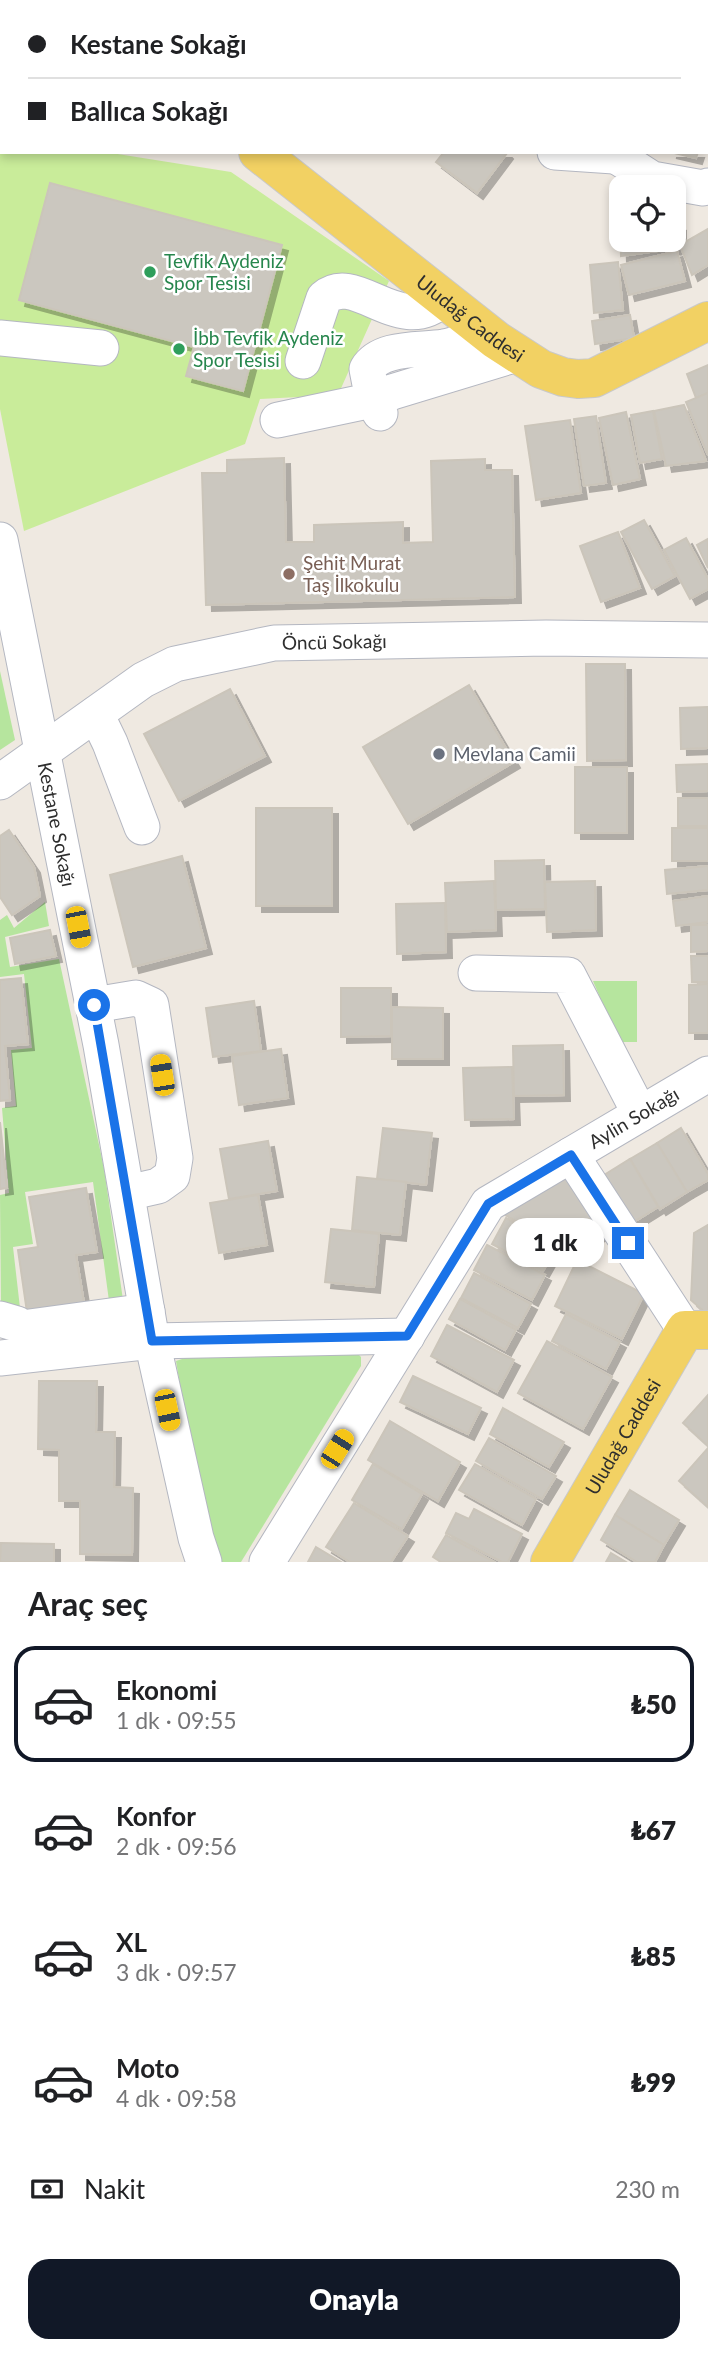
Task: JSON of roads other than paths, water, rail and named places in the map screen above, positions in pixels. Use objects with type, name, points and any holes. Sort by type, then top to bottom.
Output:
[{"type":"main road","name":"Uludağ Caddesi","points":[[261,154],[443,299],[541,369],[563,377],[594,378],[708,320]]},
{"type":"main road","name":"Uludağ Caddesi","points":[[550,1562],[696,1330]]},
{"type":"street","points":[[613,154],[652,179],[703,188],[708,186]]},
{"type":"street","points":[[303,361],[324,298],[331,292],[345,291],[411,314],[432,309],[443,299]]},
{"type":"street","points":[[0,338],[101,348]]},
{"type":"street","points":[[278,420],[377,407],[450,373],[502,343]]},
{"type":"street","name":"Kestane Sokağı","points":[[0,540],[94,1005],[149,1326],[196,1538],[204,1562]]},
{"type":"street","name":"Öncü Sokağı","points":[[0,782],[143,680],[175,664],[274,643],[546,638],[708,640]]},
{"type":"street","points":[[96,714],[142,827]]},
{"type":"street","points":[[476,973],[568,975],[640,1114]]},
{"type":"street","points":[[94,1005],[136,998],[151,1005],[175,1158],[172,1175],[165,1181],[158,1186],[127,1193]]},
{"type":"street","name":"Aylin Sokağı","points":[[267,1562],[488,1204],[708,1073]]},
{"type":"street","points":[[571,1155],[696,1330]]},
{"type":"street","points":[[0,1319],[18,1324],[22,1328],[149,1326],[407,1336]]},
{"type":"street","points":[[0,1358],[149,1326]]},
{"type":"place","name":"Tevfik Aydeniz Spor Tesisi","points":[[150,272]]},
{"type":"place","name":"İbb Tevfik Aydeniz Spor Tesisi","points":[[179,349]]},
{"type":"place","name":"Şehit Murat Taş İlkokulu","points":[[289,574]]},
{"type":"place","name":"Mevlana Camii","points":[[439,754]]}]
